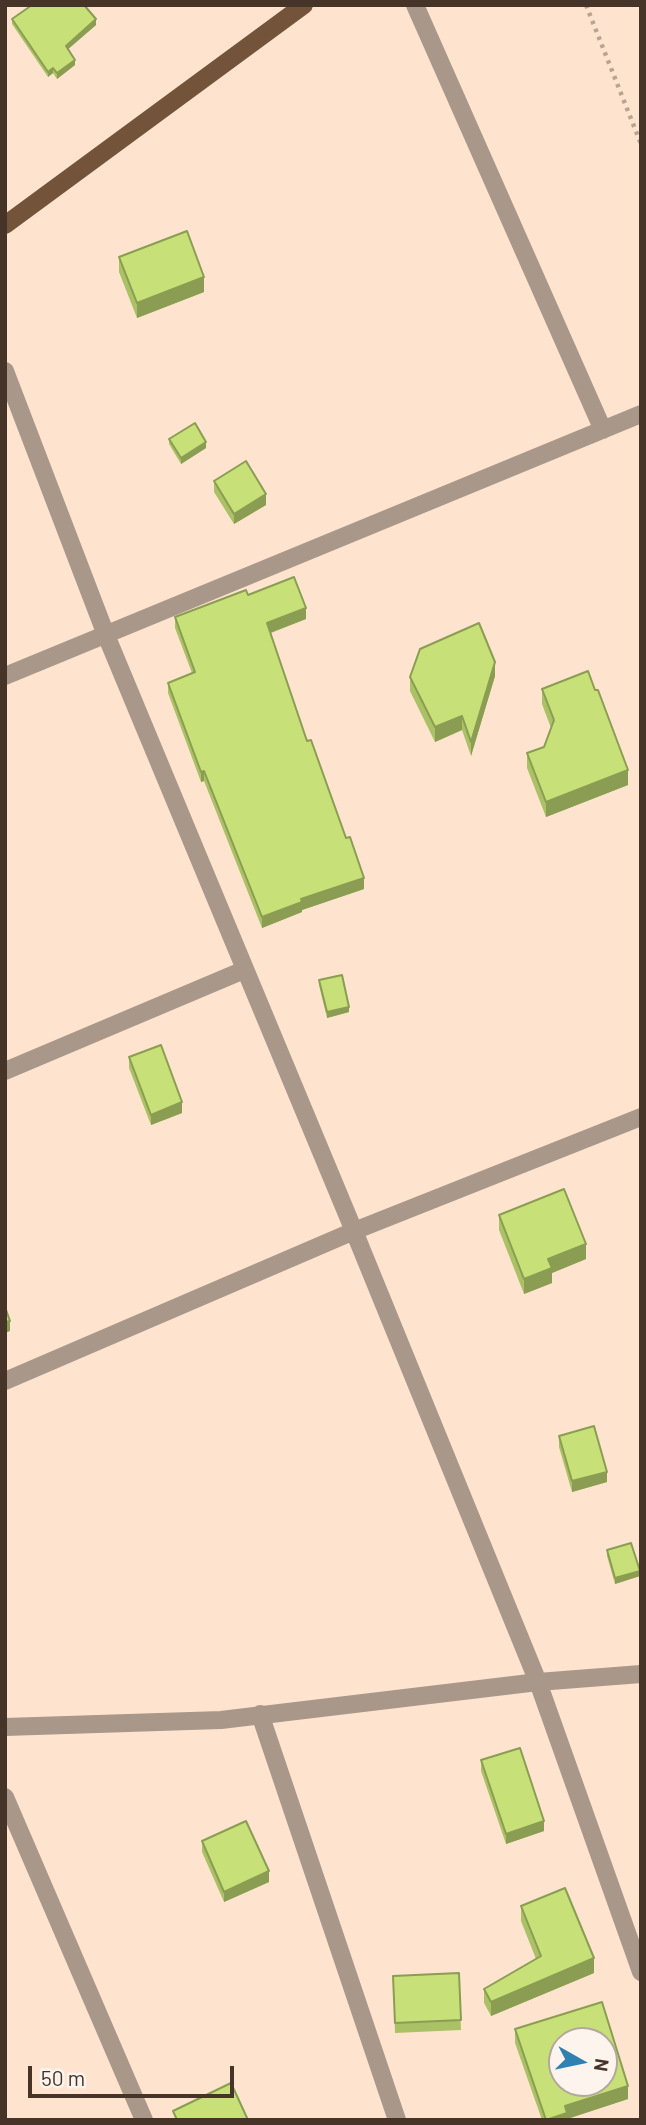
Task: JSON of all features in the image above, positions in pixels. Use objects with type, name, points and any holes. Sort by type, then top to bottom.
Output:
[{"type":"main road","points":[[5,225],[304,5]]},
{"type":"street","points":[[415,5],[603,430]]},
{"type":"street","points":[[5,371],[106,635],[538,1682],[641,1972]]},
{"type":"street","points":[[5,676],[641,414]]},
{"type":"street","points":[[5,1071],[244,970]]},
{"type":"street","points":[[5,1381],[354,1231],[641,1117]]},
{"type":"street","points":[[5,1727],[221,1720],[538,1682],[641,1674]]},
{"type":"street","points":[[260,1714],[397,2120]]},
{"type":"street","points":[[5,1797],[144,2120]]},
{"type":"path","points":[[586,5],[641,144]]},
{"type":"building","points":[[32,5],[84,5],[96,19],[66,46],[75,60],[57,73],[53,68],[48,72],[12,19]]},
{"type":"building","points":[[187,231],[204,277],[137,303],[119,257]]},
{"type":"building","points":[[195,423],[206,442],[181,458],[169,439]]},
{"type":"building","points":[[246,461],[266,494],[234,514],[214,481]]},
{"type":"building","points":[[294,577],[306,608],[267,623],[307,741],[311,740],[346,838],[350,837],[364,878],[301,899],[302,902],[262,917],[204,771],[201,772],[168,683],[195,672],[175,617],[246,590],[248,595]]},
{"type":"building","points":[[479,623],[495,662],[471,742],[462,716],[435,727],[410,677],[420,649]]},
{"type":"building","points":[[588,671],[595,690],[598,690],[628,770],[546,802],[527,753],[544,747],[554,720],[542,689]]},
{"type":"building","points":[[342,975],[349,1007],[327,1012],[319,980]]},
{"type":"building","points":[[161,1045],[182,1102],[151,1115],[129,1057]]},
{"type":"building","points":[[564,1189],[586,1244],[548,1259],[552,1268],[524,1279],[499,1215]]},
{"type":"building","points":[[5,1307],[10,1321],[5,1322]]},
{"type":"building","points":[[594,1426],[607,1472],[572,1481],[559,1436]]},
{"type":"building","points":[[631,1543],[640,1571],[615,1578],[607,1550]]},
{"type":"building","points":[[520,1748],[544,1821],[506,1834],[481,1760]]},
{"type":"building","points":[[246,1821],[269,1871],[224,1892],[202,1841]]},
{"type":"building","points":[[565,1888],[594,1958],[491,2002],[484,1989],[541,1956],[521,1906]]},
{"type":"building","points":[[459,1973],[461,2020],[395,2023],[393,1976]]},
{"type":"building","points":[[602,2002],[610,2027],[548,2027],[548,2097],[593,2097],[565,2106],[567,2113],[546,2120],[515,2029]]},
{"type":"building","points":[[618,2054],[628,2086],[618,2089]]},
{"type":"building","points":[[231,2083],[248,2120],[177,2120],[173,2111]]}]
